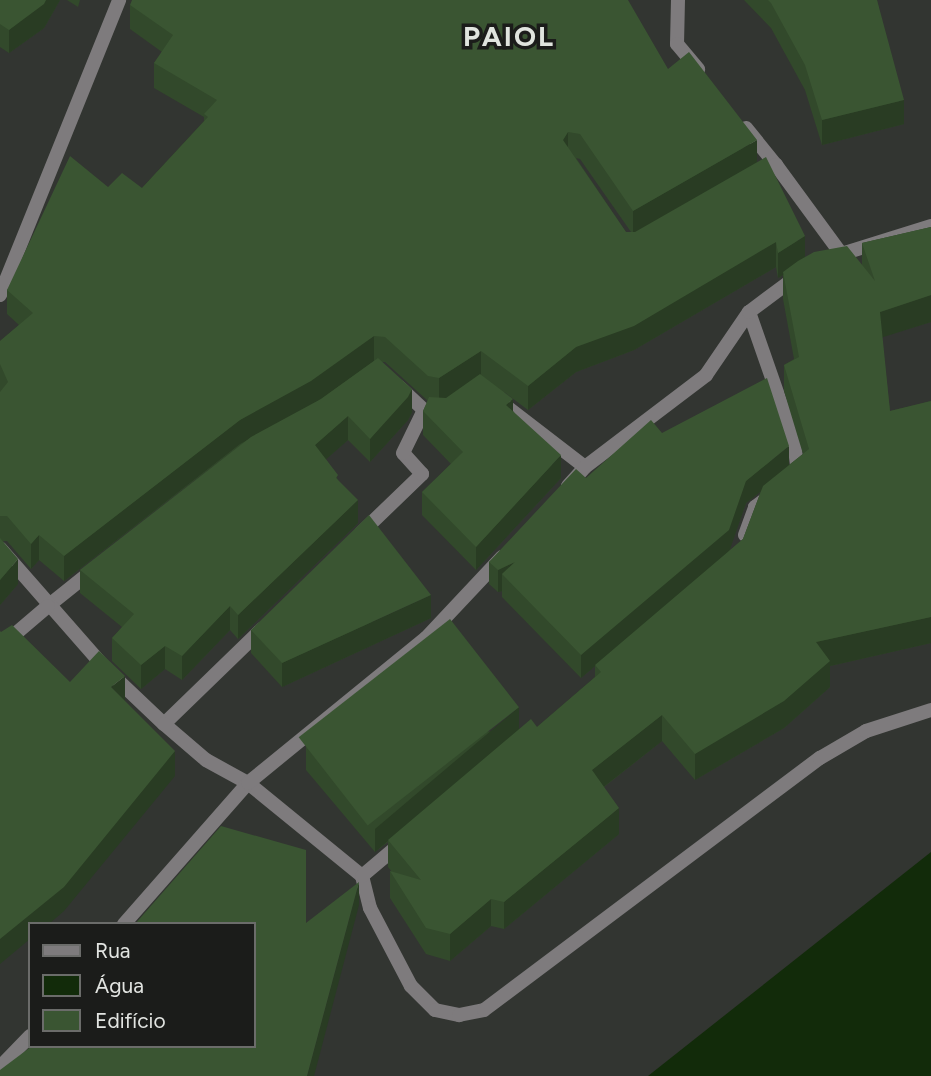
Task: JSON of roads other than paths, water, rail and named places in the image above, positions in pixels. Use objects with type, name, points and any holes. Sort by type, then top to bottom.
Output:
[{"type":"street","points":[[0,295],[119,0]]},
{"type":"street","points":[[678,0],[677,44],[710,84]]},
{"type":"street","points":[[735,114],[840,252]]},
{"type":"street","points":[[741,183],[776,165]]},
{"type":"street","points":[[557,497],[585,467],[706,375],[749,312],[793,279],[840,252],[931,226]]},
{"type":"street","points":[[742,546],[755,507],[800,472],[749,312]]},
{"type":"street","points":[[388,377],[424,410],[441,413]]},
{"type":"street","points":[[490,394],[585,467]]},
{"type":"street","points":[[346,548],[422,474],[403,453],[424,410]]},
{"type":"street","points":[[126,922],[248,783],[426,638],[510,547]]},
{"type":"street","points":[[0,548],[48,606],[164,724],[206,760],[248,783],[362,876],[370,908],[411,986],[435,1010],[459,1014],[484,1010],[809,766],[866,731],[931,710]]},
{"type":"street","points":[[0,648],[102,563]]},
{"type":"street","points":[[164,724],[279,612]]},
{"type":"street","points":[[362,876],[414,832]]},
{"type":"street","points":[[0,1067],[28,1038]]},
{"type":"water","points":[[931,852],[931,1076],[648,1076]]},
{"type":"district","name":"PAIOL","points":[[509,36]]}]
